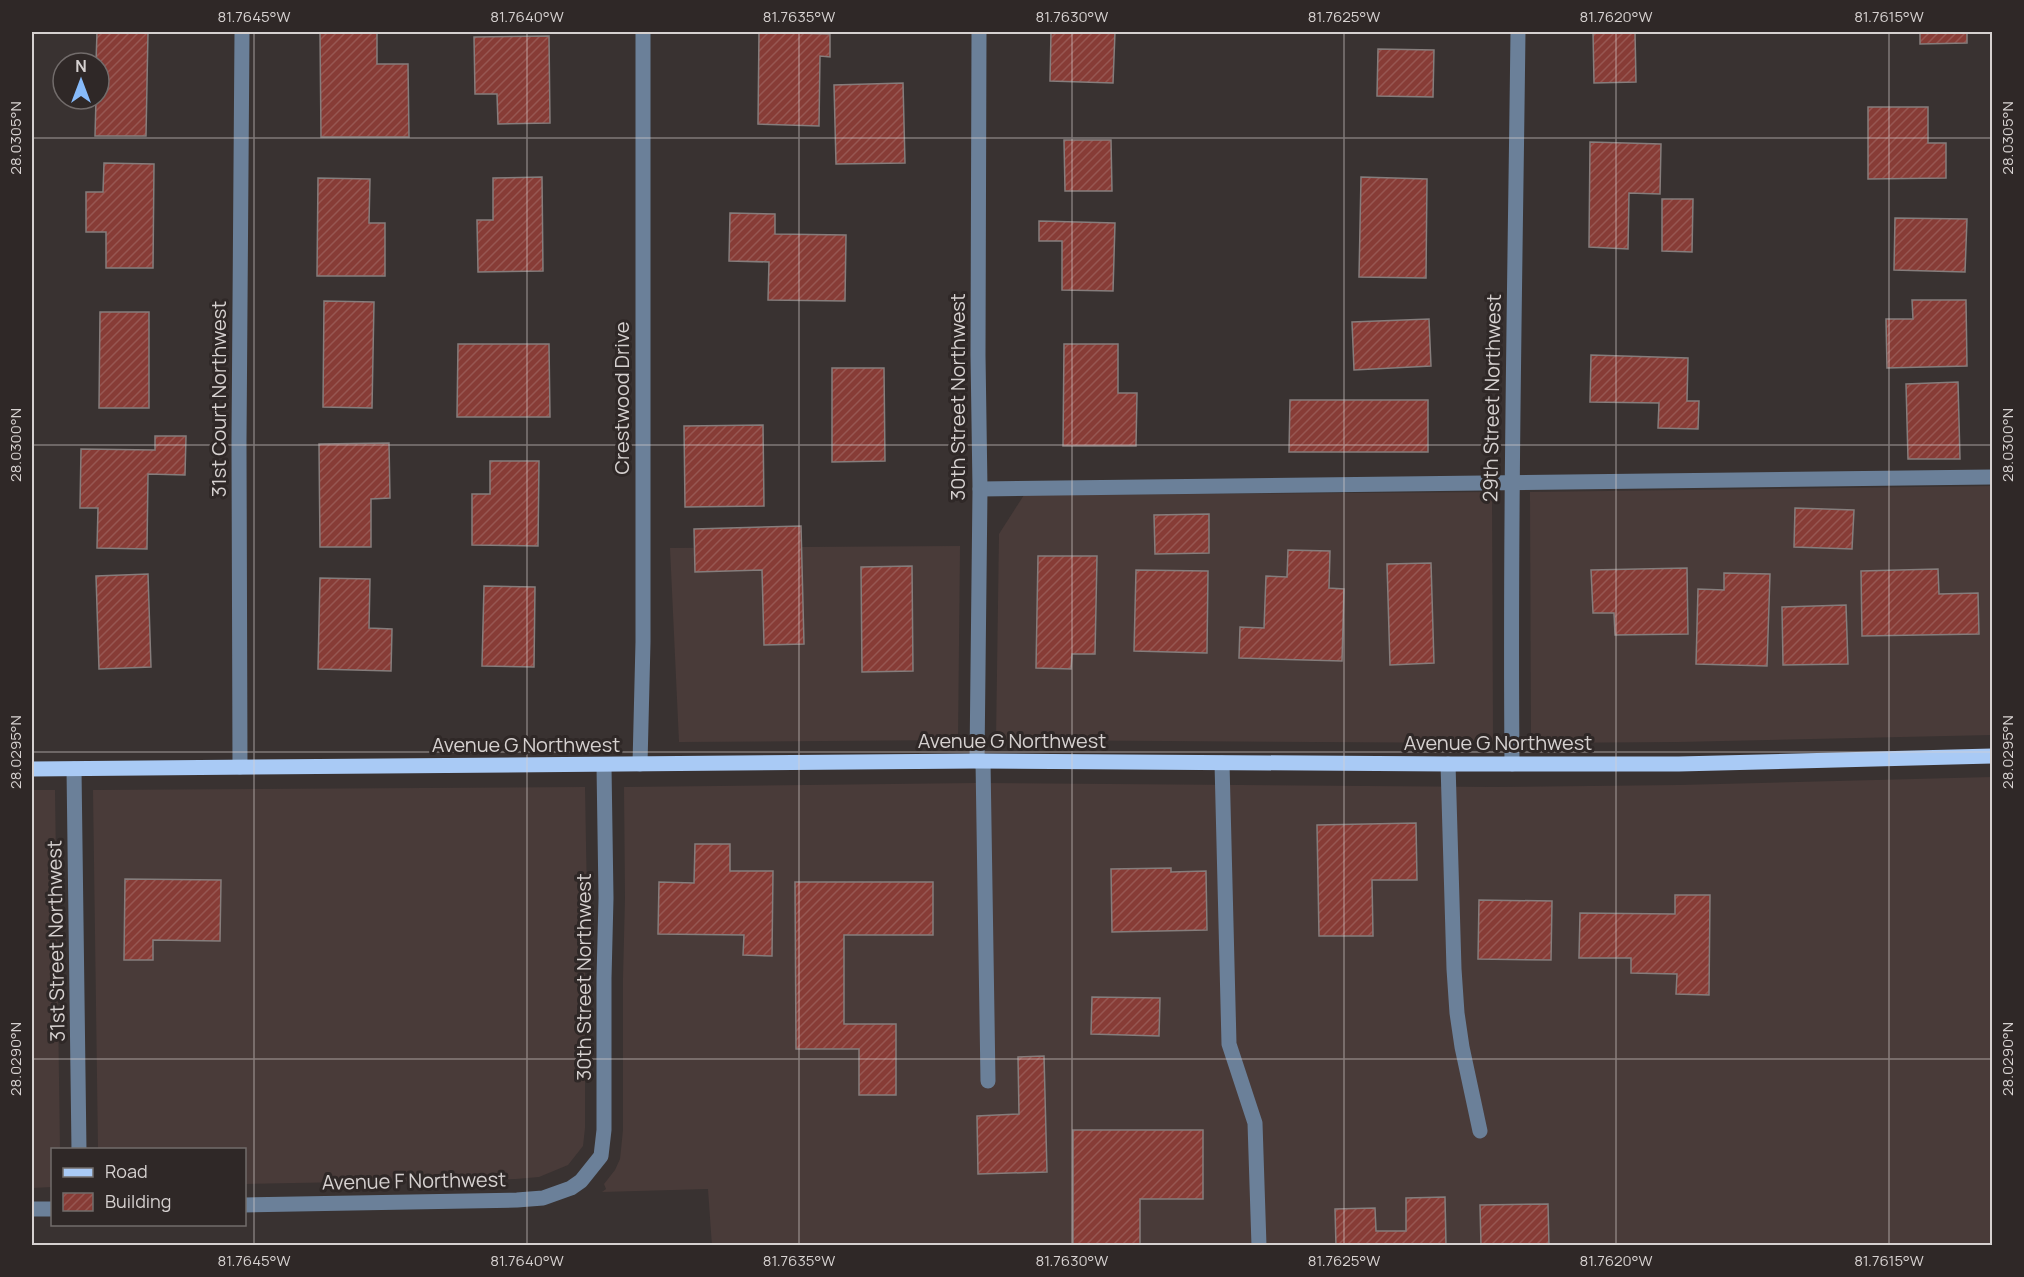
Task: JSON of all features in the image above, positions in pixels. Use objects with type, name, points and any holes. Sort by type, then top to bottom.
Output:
[{"type":"main road","name":"Avenue G Northwest","points":[[32,769],[604,766],[980,761],[1679,764],[1992,756]]},
{"type":"street","name":"31st Court Northwest","points":[[240,767],[239,429],[242,32]]},
{"type":"street","name":"Crestwood Drive","points":[[640,764],[643,606],[644,32]]},
{"type":"street","name":"30th Street Northwest","points":[[980,32],[978,355],[980,761],[988,1081]]},
{"type":"street","name":"29th Street Northwest","points":[[1512,764],[1511,482],[1515,357],[1518,32]]},
{"type":"street","points":[[980,489],[1992,477]]},
{"type":"street","points":[[1222,763],[1229,1044],[1255,1123],[1259,1245]]},
{"type":"street","points":[[1448,764],[1457,1013],[1480,1131]]},
{"type":"street","name":"30th Street Northwest","points":[[580,1181],[601,1156],[604,1130],[606,898],[604,766]]},
{"type":"street","name":"31st Street Northwest","points":[[74,769],[79,1148]]},
{"type":"street","name":"Avenue F Northwest","points":[[246,1205],[517,1200],[543,1198],[571,1188],[580,1181]]},
{"type":"street","points":[[32,1209],[51,1209]]},
{"type":"shaded area","points":[[1992,486],[1992,735],[1531,743],[1530,492]]},
{"type":"shaded area","points":[[1492,492],[1493,743],[996,740],[999,534],[1024,495]]},
{"type":"shaded area","points":[[960,546],[958,740],[679,742],[670,548]]},
{"type":"shaded area","points":[[1992,777],[1992,1245],[712,1246],[708,1189],[602,1192],[606,1189],[604,1184],[620,1159],[623,1130],[624,787],[977,783],[1493,787]]},
{"type":"shaded area","points":[[585,787],[587,898],[583,1146],[568,1165],[539,1177],[246,1184],[246,1148],[98,1148],[93,790]]},
{"type":"shaded area","points":[[32,790],[55,790],[60,1148],[51,1148],[51,1187],[32,1188]]},
{"type":"building","points":[[97,32],[148,32],[146,136],[95,136],[96,111],[111,111],[111,51],[96,51]]},
{"type":"building","points":[[320,32],[377,32],[377,64],[408,64],[409,137],[321,137]]},
{"type":"building","points":[[759,32],[830,34],[830,57],[820,56],[819,126],[758,124]]},
{"type":"building","points":[[1051,32],[1115,32],[1113,83],[1050,81]]},
{"type":"building","points":[[1593,32],[1635,32],[1636,82],[1594,83]]},
{"type":"building","points":[[1920,32],[1967,32],[1967,43],[1920,44]]},
{"type":"building","points":[[549,36],[550,123],[498,124],[497,94],[475,94],[474,37]]},
{"type":"building","points":[[1378,49],[1434,50],[1433,97],[1377,96]]},
{"type":"building","points":[[903,83],[905,163],[836,164],[834,85]]},
{"type":"building","points":[[1868,107],[1928,107],[1928,143],[1946,143],[1946,178],[1868,179]]},
{"type":"building","points":[[1064,140],[1111,140],[1112,191],[1065,191]]},
{"type":"building","points":[[1590,142],[1661,144],[1660,194],[1629,193],[1628,249],[1589,247]]},
{"type":"building","points":[[104,163],[154,164],[153,268],[106,268],[106,232],[86,232],[86,192],[103,192]]},
{"type":"building","points":[[542,177],[543,271],[478,272],[477,220],[493,220],[493,178]]},
{"type":"building","points":[[1361,177],[1427,179],[1426,278],[1359,277]]},
{"type":"building","points":[[318,178],[370,179],[369,223],[385,223],[385,276],[317,276]]},
{"type":"building","points":[[1662,199],[1693,199],[1692,252],[1662,251]]},
{"type":"building","points":[[730,213],[775,214],[775,234],[846,235],[845,301],[768,300],[769,262],[729,261]]},
{"type":"building","points":[[1895,218],[1967,219],[1965,272],[1894,270]]},
{"type":"building","points":[[1039,221],[1115,223],[1113,291],[1062,290],[1062,241],[1039,241]]},
{"type":"building","points":[[1912,300],[1966,300],[1967,366],[1887,368],[1886,319],[1913,319]]},
{"type":"building","points":[[324,301],[374,302],[372,408],[323,407]]},
{"type":"building","points":[[100,312],[149,312],[149,408],[99,408]]},
{"type":"building","points":[[1429,319],[1431,366],[1354,370],[1352,322]]},
{"type":"building","points":[[458,344],[549,344],[550,417],[457,417]]},
{"type":"building","points":[[1064,344],[1118,344],[1118,393],[1137,393],[1136,446],[1063,446]]},
{"type":"building","points":[[1591,355],[1688,358],[1687,401],[1699,401],[1698,429],[1658,428],[1659,403],[1590,402]]},
{"type":"building","points":[[832,368],[884,368],[885,461],[832,462]]},
{"type":"building","points":[[1958,382],[1960,459],[1908,459],[1906,384]]},
{"type":"building","points":[[1290,400],[1428,400],[1428,452],[1289,452]]},
{"type":"building","points":[[763,425],[764,506],[685,507],[684,426]]},
{"type":"building","points":[[155,436],[186,436],[185,475],[148,474],[147,549],[97,548],[98,508],[80,508],[81,449],[155,450]]},
{"type":"building","points":[[389,443],[390,498],[371,499],[371,547],[320,547],[319,444]]},
{"type":"building","points":[[490,461],[539,461],[538,546],[472,545],[472,494],[490,494]]},
{"type":"building","points":[[1795,508],[1854,510],[1852,549],[1794,547]]},
{"type":"building","points":[[1209,514],[1209,553],[1155,554],[1154,515]]},
{"type":"building","points":[[801,526],[804,644],[764,645],[762,570],[695,572],[694,529]]},
{"type":"building","points":[[1288,550],[1330,551],[1329,588],[1344,589],[1342,661],[1239,658],[1240,627],[1264,628],[1266,576],[1287,577]]},
{"type":"building","points":[[1038,556],[1097,556],[1095,654],[1072,654],[1071,669],[1036,668]]},
{"type":"building","points":[[1431,563],[1434,663],[1390,665],[1387,564]]},
{"type":"building","points":[[912,566],[913,671],[862,672],[861,567]]},
{"type":"building","points":[[1687,568],[1688,634],[1615,635],[1614,613],[1593,613],[1591,570]]},
{"type":"building","points":[[1938,569],[1939,594],[1978,593],[1979,634],[1862,636],[1861,571]]},
{"type":"building","points":[[1136,570],[1208,571],[1207,653],[1134,651]]},
{"type":"building","points":[[1724,573],[1770,574],[1767,666],[1696,664],[1698,589],[1724,590]]},
{"type":"building","points":[[148,574],[151,667],[99,669],[96,576]]},
{"type":"building","points":[[320,578],[370,579],[369,628],[392,629],[391,671],[318,669]]},
{"type":"building","points":[[484,586],[535,587],[534,667],[482,666]]},
{"type":"building","points":[[1846,605],[1848,664],[1783,665],[1782,607]]},
{"type":"building","points":[[1416,823],[1417,880],[1372,880],[1373,936],[1319,936],[1317,825]]},
{"type":"building","points":[[695,844],[730,844],[730,871],[773,871],[772,956],[743,955],[744,935],[658,934],[659,882],[694,883]]},
{"type":"building","points":[[1171,868],[1171,872],[1206,871],[1207,930],[1112,932],[1111,869]]},
{"type":"building","points":[[125,879],[221,880],[220,941],[153,940],[153,960],[124,960]]},
{"type":"building","points":[[795,882],[933,882],[933,935],[844,935],[844,1024],[896,1024],[896,1095],[859,1095],[859,1049],[796,1049]]},
{"type":"building","points":[[1675,895],[1710,895],[1709,995],[1676,994],[1677,974],[1631,973],[1631,958],[1579,958],[1580,913],[1675,914]]},
{"type":"building","points":[[1479,900],[1552,901],[1551,960],[1478,959]]},
{"type":"building","points":[[1092,997],[1160,998],[1159,1036],[1091,1034]]},
{"type":"building","points":[[1044,1056],[1047,1172],[978,1174],[977,1116],[1019,1114],[1018,1057]]},
{"type":"building","points":[[1073,1130],[1203,1130],[1203,1199],[1140,1199],[1140,1246],[1073,1246]]},
{"type":"building","points":[[1445,1197],[1446,1246],[1336,1246],[1335,1209],[1375,1208],[1376,1231],[1406,1231],[1406,1198]]},
{"type":"building","points":[[1548,1204],[1549,1246],[1481,1246],[1480,1205]]}]
